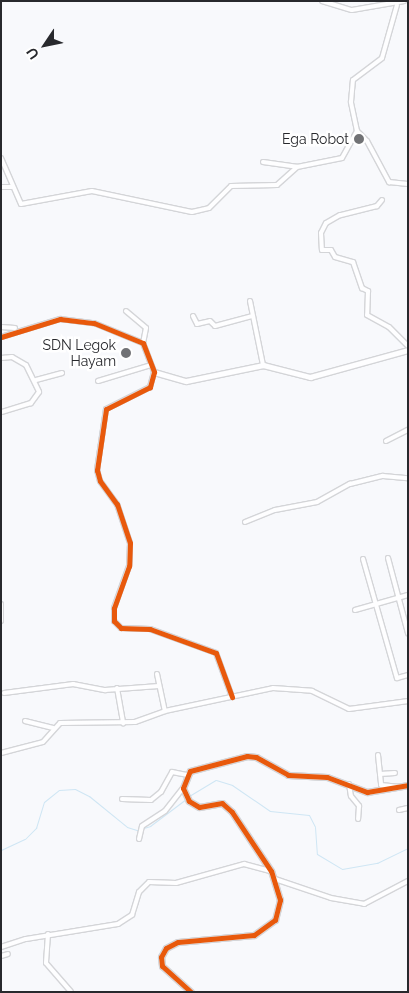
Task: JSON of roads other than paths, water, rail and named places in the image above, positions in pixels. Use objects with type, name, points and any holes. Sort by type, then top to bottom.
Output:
[{"type":"street","points":[[322,1],[347,10],[397,5],[404,1]]},
{"type":"street","points":[[397,5],[382,58],[354,80],[351,102],[357,131],[367,141],[389,182],[408,184]]},
{"type":"street","points":[[263,162],[297,167],[342,158],[357,131]]},
{"type":"street","points":[[1,158],[21,204],[92,191],[175,211],[201,212],[231,186],[280,184],[297,167]]},
{"type":"street","points":[[1,187],[12,187]]},
{"type":"street","points":[[382,200],[377,206],[340,216],[326,223],[322,233],[322,250],[331,250],[335,257],[353,262],[362,288],[368,290],[367,315],[388,326],[408,346]]},
{"type":"street","points":[[250,301],[263,365]]},
{"type":"street","points":[[126,311],[146,328],[143,343],[154,372],[147,390],[111,404],[105,413],[98,475],[117,504],[130,548],[114,621],[121,628],[150,629],[216,652],[232,697]]},
{"type":"street","points":[[193,316],[197,324],[210,321],[215,326],[253,316]]},
{"type":"street","points":[[1,337],[18,329],[60,319],[74,320],[114,329],[143,343]]},
{"type":"street","points":[[1,326],[18,329]]},
{"type":"street","points":[[154,372],[186,381],[263,365],[310,376],[408,350]]},
{"type":"street","points":[[1,358],[18,359],[36,380],[36,400],[1,412]]},
{"type":"street","points":[[98,381],[151,365]]},
{"type":"street","points":[[36,380],[62,373]]},
{"type":"street","points":[[386,441],[408,430]]},
{"type":"street","points":[[245,522],[275,510],[317,502],[344,486],[367,480],[408,478]]},
{"type":"street","points":[[388,558],[408,633]]},
{"type":"street","points":[[363,559],[396,678],[408,675]]},
{"type":"street","points":[[355,610],[408,595]]},
{"type":"street","points":[[1,604],[1,621]]},
{"type":"street","points":[[157,674],[165,711]]},
{"type":"street","points":[[4,693],[33,686],[73,684],[101,690],[159,686]]},
{"type":"street","points":[[117,688],[123,723]]},
{"type":"street","points":[[1,753],[43,742],[54,728],[69,721],[123,723],[165,711],[272,688],[312,692],[349,709],[408,701]]},
{"type":"street","points":[[25,722],[54,728]]},
{"type":"street","points":[[378,755],[381,785],[400,787]]},
{"type":"street","points":[[139,839],[142,826],[165,811],[183,788],[187,775],[199,766],[247,756],[256,757],[288,775],[327,776],[367,792],[408,784]]},
{"type":"street","points":[[122,800],[151,800],[161,792],[172,772],[187,775]]},
{"type":"street","points":[[380,774],[395,773]]},
{"type":"street","points":[[349,784],[350,796],[360,806],[358,819]]},
{"type":"street","points":[[183,788],[194,805],[227,806],[271,870],[275,879],[278,912],[262,931],[229,938],[178,942],[166,948],[161,957],[162,966],[191,992]]},
{"type":"street","points":[[399,810],[408,808]]},
{"type":"street","points":[[1,947],[48,934],[127,920],[136,910],[142,888],[150,882],[176,883],[244,864],[271,870]]},
{"type":"street","points":[[275,879],[331,898],[364,904],[408,881]]},
{"type":"street","points":[[48,934],[46,963],[70,992]]},
{"type":"street","points":[[1,956],[8,954]]},
{"type":"waterway","points":[[189,796],[216,780],[232,785],[270,811],[309,815],[315,827],[317,854],[342,869],[377,863],[408,848]]},
{"type":"waterway","points":[[1,850],[25,839],[36,828],[44,802],[59,790],[75,789],[89,796],[127,827],[137,830],[150,826],[186,799]]},
{"type":"place","name":"Ega Robot","points":[[359,139]]},
{"type":"place","name":"SDN Legok Hayam","points":[[126,353]]}]
